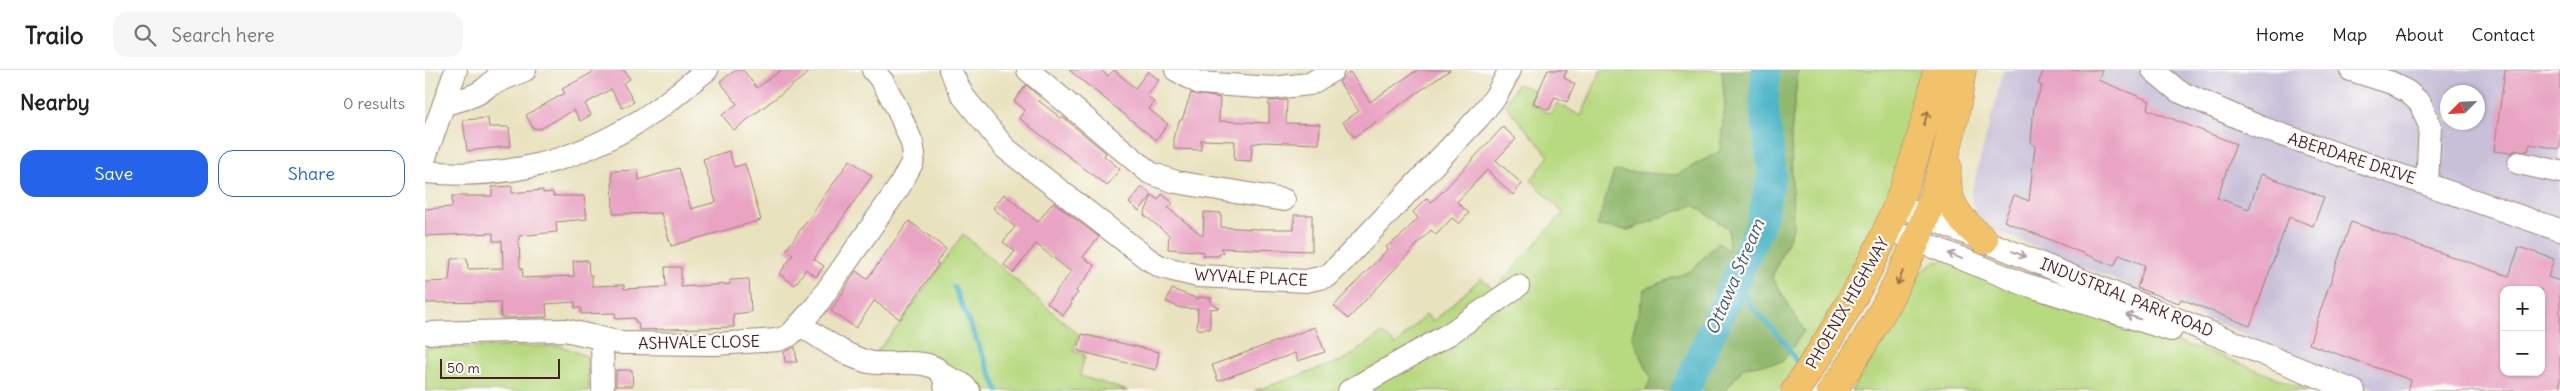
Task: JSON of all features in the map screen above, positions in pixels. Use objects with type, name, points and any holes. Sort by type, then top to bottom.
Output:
[{"type":"main road","name":"PHOENIX HIGHWAY","points":[[1795,391],[1834,333],[1894,218],[1931,101],[1937,70]]},
{"type":"main road","name":"PHOENIX HIGHWAY","points":[[1832,391],[1860,353],[1892,297],[1921,229],[1949,144],[1962,70]]},
{"type":"main road","points":[[1949,144],[1946,177],[1951,205],[1958,216],[1984,240]]},
{"type":"street","points":[[425,157],[456,70]]},
{"type":"street","points":[[444,104],[468,99],[497,77],[525,70]]},
{"type":"street","name":"ASHVALE CLOSE","points":[[425,333],[565,330],[622,343],[715,344],[762,342],[778,340],[790,335],[800,325],[899,187],[912,163],[914,154],[912,143],[897,108],[883,82],[873,70]]},
{"type":"street","name":"WYVALE PLACE","points":[[950,70],[963,96],[1005,148],[1148,259],[1177,272],[1198,276],[1306,281],[1329,276],[1479,117],[1496,96],[1509,70]]},
{"type":"street","points":[[1028,70],[1150,173],[1176,182],[1284,200]]},
{"type":"street","points":[[1176,70],[1199,83],[1272,88],[1310,84],[1333,70]]},
{"type":"street","name":"ABERDARE DRIVE","points":[[2153,70],[2178,92],[2263,128],[2560,230]]},
{"type":"street","points":[[2351,70],[2392,83],[2408,92],[2420,104],[2430,126],[2427,183]]},
{"type":"street","points":[[425,172],[452,175],[497,173],[564,159],[591,149],[660,108],[698,74]]},
{"type":"street","points":[[2519,163],[2560,172]]},
{"type":"street","name":"INDUSTRIAL PARK ROAD","points":[[1894,218],[1921,229],[2021,283],[2130,316],[2243,355],[2325,391]]},
{"type":"street","name":"INDUSTRIAL PARK ROAD","points":[[1921,229],[1984,240],[2354,391]]},
{"type":"street","points":[[1349,391],[1449,334],[1518,286]]},
{"type":"street","points":[[800,325],[851,356],[870,363],[923,365],[935,368],[945,383],[962,384],[969,391]]},
{"type":"street","points":[[602,339],[603,391]]},
{"type":"shaded area","points":[[2004,70],[2560,70],[2560,391],[2380,391],[1989,227],[1977,216],[1973,209],[1971,193]]},
{"type":"green space","points":[[1601,70],[1722,70],[1725,105],[1720,151],[1677,175],[1597,225],[1628,230],[1694,205],[1729,229],[1729,252],[1718,242],[1691,271],[1645,289],[1632,336],[1651,378],[1646,391],[1254,391],[1344,360],[1383,333],[1396,345],[1426,314],[1434,321],[1481,278],[1494,290],[1563,213],[1531,180],[1549,156],[1505,105],[1517,84],[1534,90],[1531,103],[1550,114],[1557,103],[1581,116]]},
{"type":"green space","points":[[1722,70],[1798,70],[1791,134],[1793,228],[1772,277],[1804,331],[1782,362],[1744,367],[1725,391],[1646,391],[1651,378],[1632,336],[1645,289],[1691,271],[1718,242],[1729,251],[1729,229],[1694,205],[1628,230],[1597,226],[1614,171],[1677,175],[1720,151],[1725,105]]},
{"type":"green space","points":[[1798,70],[1924,70],[1920,100],[1877,230],[1817,333],[1778,391],[1725,391],[1744,367],[1782,361],[1804,331],[1772,277],[1792,231],[1791,134]]},
{"type":"green space","points":[[963,234],[1079,335],[1073,351],[1085,355],[1080,376],[1128,391],[959,391],[954,370],[937,357],[875,354],[902,321]]},
{"type":"green space","points":[[1952,261],[2140,330],[2229,359],[2309,391],[1851,391],[1894,325],[1921,272],[1934,262]]},
{"type":"green space","points":[[561,346],[588,357],[589,391],[425,391],[425,348]]},
{"type":"building","points":[[597,70],[624,70],[630,79],[623,83],[634,102],[622,108],[611,89],[585,104],[591,115],[580,121],[574,110],[540,129],[533,128],[526,115],[565,93],[562,89]]},
{"type":"building","points":[[736,70],[743,70],[757,88],[781,70],[812,70],[734,130],[722,115],[737,104],[720,81]]},
{"type":"building","points":[[1069,70],[1101,70],[1108,76],[1114,70],[1135,88],[1148,71],[1159,80],[1147,96],[1154,102],[1149,109],[1168,124],[1156,140]]},
{"type":"building","points":[[1417,70],[1450,70],[1354,137],[1343,122],[1359,111],[1339,82],[1350,72],[1370,102]]},
{"type":"building","points":[[1548,70],[1567,70],[1564,78],[1575,84],[1567,102],[1555,97],[1549,110],[1533,103]]},
{"type":"building","points":[[2044,70],[2102,70],[2098,80],[2150,101],[2147,109],[2236,144],[2217,198],[2249,209],[2261,174],[2324,197],[2313,226],[2289,217],[2250,326],[2181,299],[2179,303],[2137,288],[2145,265],[2119,255],[2114,266],[2004,221],[2014,195],[2029,201],[2035,146],[2031,143],[2034,106],[2042,86],[2038,84]]},
{"type":"building","points":[[2505,70],[2560,70],[2560,149],[2530,144],[2528,151],[2516,150],[2510,153],[2494,151]]},
{"type":"building","points":[[1026,85],[1041,98],[1039,101],[1061,118],[1063,117],[1106,153],[1104,156],[1120,169],[1107,186],[1019,118],[1025,110],[1014,101]]},
{"type":"building","points":[[1191,93],[1220,98],[1219,121],[1269,123],[1269,101],[1287,100],[1286,123],[1320,124],[1319,144],[1263,142],[1252,144],[1251,161],[1234,160],[1235,141],[1201,140],[1201,150],[1174,149],[1174,134],[1180,120],[1182,120]]},
{"type":"building","points":[[488,118],[489,127],[509,127],[511,146],[467,151],[463,120]]},
{"type":"building","points":[[1503,127],[1516,139],[1496,160],[1522,184],[1513,195],[1487,170],[1457,202],[1469,213],[1459,224],[1452,218],[1436,235],[1431,230],[1348,319],[1334,306],[1388,249],[1386,247],[1402,235],[1418,218],[1413,212],[1427,198],[1431,202],[1442,192]]},
{"type":"building","points":[[729,151],[734,167],[745,164],[761,220],[671,246],[661,213],[613,214],[612,171],[638,170],[639,180],[679,168],[691,209],[716,202],[703,159]]},
{"type":"building","points":[[850,160],[872,176],[814,259],[824,266],[816,277],[806,269],[795,285],[779,274],[793,255],[786,250]]},
{"type":"building","points":[[512,186],[512,193],[543,190],[543,193],[553,192],[553,196],[584,196],[587,219],[556,222],[557,232],[519,236],[520,268],[522,268],[523,278],[574,276],[573,261],[588,260],[589,275],[592,275],[592,286],[624,285],[624,289],[666,287],[665,267],[681,267],[681,287],[730,284],[730,280],[749,279],[751,312],[733,314],[734,327],[639,330],[638,322],[635,322],[635,318],[616,319],[615,313],[581,314],[581,308],[575,308],[575,302],[546,304],[547,317],[501,318],[500,302],[425,303],[425,282],[449,281],[451,259],[467,258],[468,269],[503,268],[502,241],[493,241],[493,233],[425,236],[425,209],[452,207],[452,196],[492,196],[492,187]]},
{"type":"building","points":[[1142,187],[1152,195],[1139,211],[1129,203]]},
{"type":"building","points":[[1004,194],[1038,222],[1053,202],[1099,237],[1083,257],[1095,266],[1076,291],[1078,293],[1070,302],[1072,304],[1063,315],[1047,303],[1071,272],[1036,244],[1013,273],[1004,265],[1015,251],[1003,242],[1015,227],[993,208]]},
{"type":"building","points":[[1162,194],[1173,203],[1168,208],[1203,236],[1204,212],[1221,213],[1221,227],[1256,229],[1294,229],[1294,215],[1312,215],[1312,251],[1220,248],[1224,253],[1220,253],[1219,256],[1203,256],[1204,252],[1168,249],[1169,235],[1144,215],[1152,195],[1158,200]]},
{"type":"building","points":[[909,221],[946,249],[936,263],[939,264],[900,319],[874,301],[856,328],[831,311],[856,271],[867,279]]},
{"type":"building","points":[[2351,222],[2509,276],[2519,247],[2554,259],[2548,277],[2560,281],[2560,391],[2408,391],[2411,380],[2309,344]]},
{"type":"building","points":[[1172,289],[1198,299],[1198,297],[1211,298],[1211,304],[1220,308],[1210,309],[1210,329],[1197,329],[1198,309],[1181,308],[1166,302]]},
{"type":"building","points":[[1315,327],[1325,352],[1298,361],[1295,353],[1218,381],[1212,365]]},
{"type":"building","points":[[1082,334],[1159,352],[1156,370],[1078,351]]},
{"type":"building","points":[[795,347],[797,362],[785,362],[784,352]]},
{"type":"building","points":[[616,370],[632,370],[633,386],[616,386]]},
{"type":"waterway","name":"Ottawa Stream","points":[[1685,391],[1760,225],[1772,173],[1764,105],[1766,70]]},
{"type":"waterway","points":[[1737,277],[1751,306],[1786,344],[1797,363]]},
{"type":"waterway","points":[[954,287],[998,391]]}]
